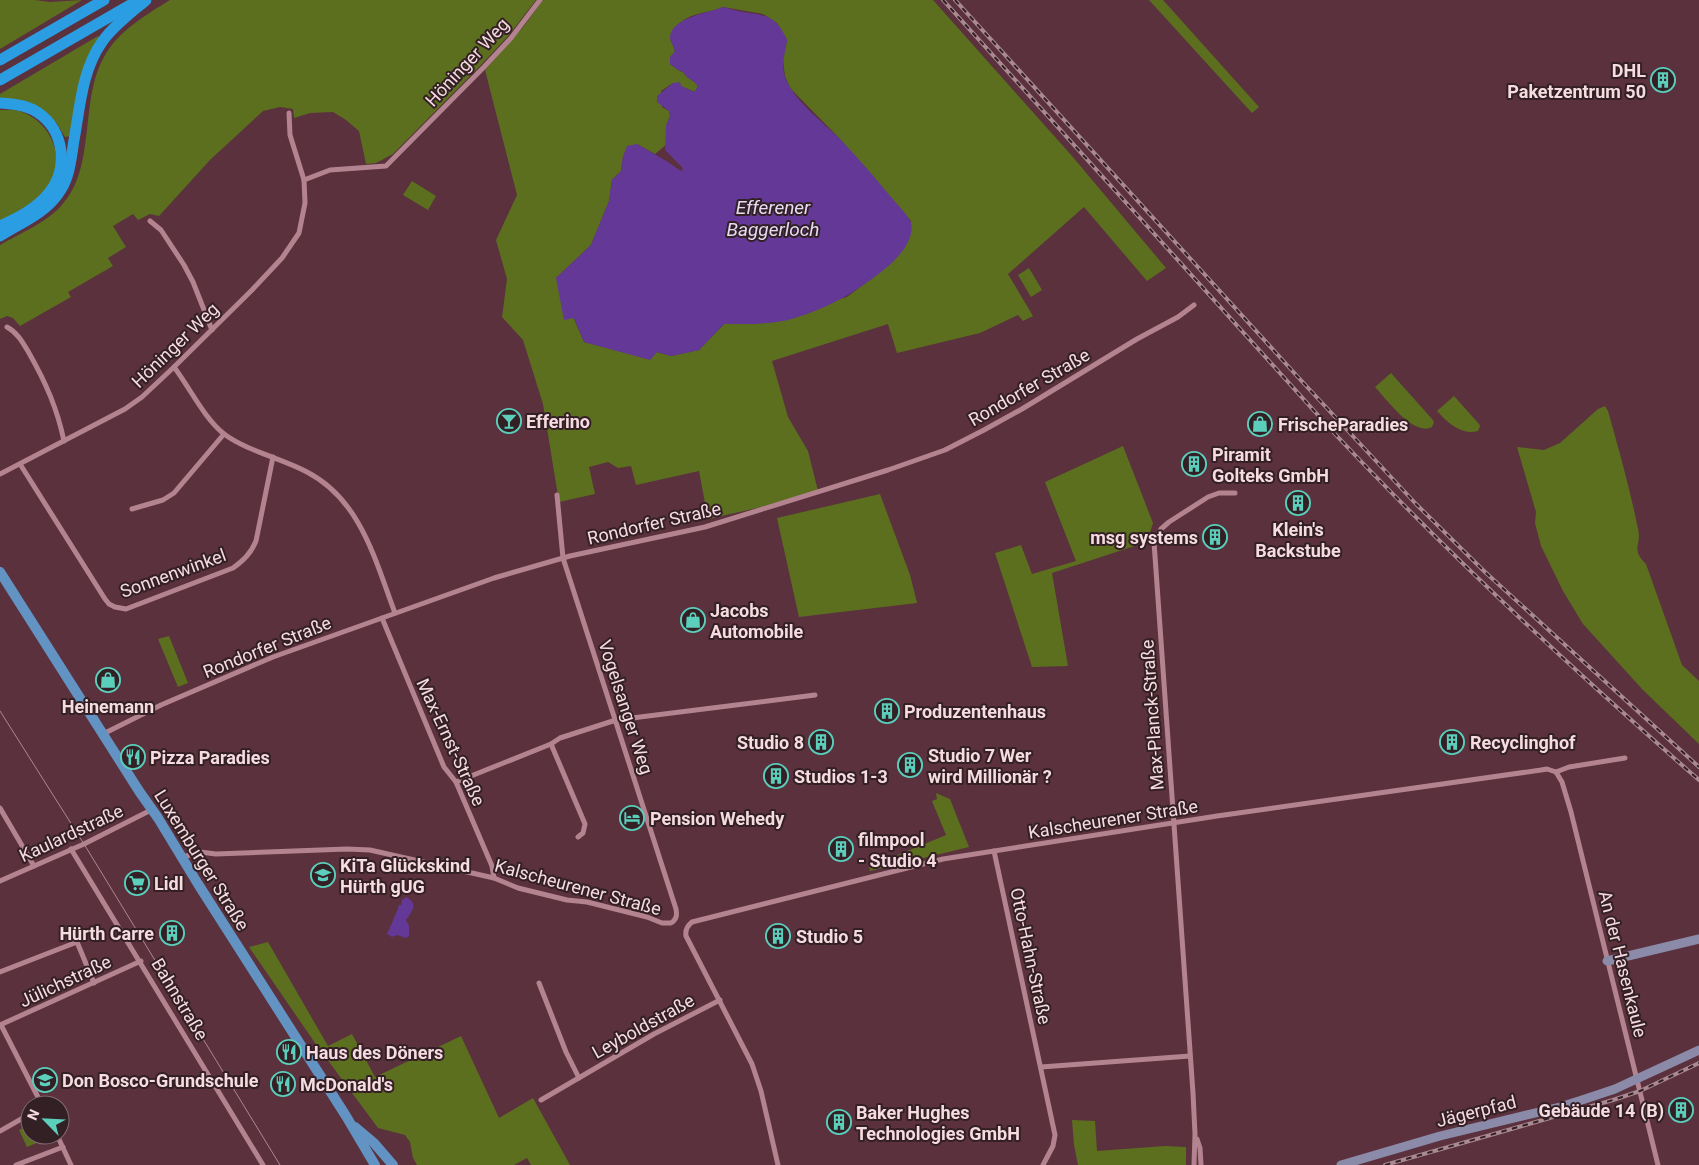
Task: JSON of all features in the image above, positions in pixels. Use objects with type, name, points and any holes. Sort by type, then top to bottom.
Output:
[{"type":"highway","points":[[0,60],[104,0]]},
{"type":"highway","points":[[0,80],[139,0]]},
{"type":"highway","points":[[0,236],[44,210],[59,194],[70,168],[84,88],[88,71],[96,53],[110,32],[146,0]]},
{"type":"highway","points":[[0,103],[17,104],[37,112],[51,124],[60,141],[62,166],[50,193],[16,218],[0,226]]},
{"type":"main road","name":"Luxemburger Straße","points":[[0,572],[139,791],[153,809],[198,884],[375,1165]]},
{"type":"main road","points":[[1607,961],[1699,939]]},
{"type":"main road","name":"Jägerpfad","points":[[1341,1165],[1440,1136],[1560,1107],[1585,1099],[1615,1089],[1699,1050]]},
{"type":"main road","points":[[349,1121],[358,1131],[374,1142],[393,1165]]},
{"type":"street","name":"Höninger Weg","points":[[304,180],[330,170],[386,166],[491,60],[511,38],[540,0]]},
{"type":"street","name":"Höninger Weg","points":[[0,474],[125,409],[142,397],[212,330],[292,245],[299,233],[303,217],[304,180],[290,135],[289,113]]},
{"type":"street","points":[[150,221],[161,230],[184,265],[193,282],[212,330]]},
{"type":"street","name":"Rondorfer Straße","points":[[103,734],[153,709],[273,657],[511,572],[563,558],[705,528],[888,470],[944,450],[1022,409],[1137,339],[1178,317],[1194,305]]},
{"type":"street","points":[[7,327],[19,336],[45,382],[57,411],[64,441]]},
{"type":"street","points":[[174,367],[210,420],[224,434],[245,446],[314,476],[345,502],[365,535],[395,613]]},
{"type":"street","points":[[132,509],[159,502],[169,497],[180,487],[224,434]]},
{"type":"street","name":"Sonnenwinkel","points":[[20,464],[105,599],[109,604],[120,609],[126,609],[233,568],[243,561],[251,552],[256,541],[273,457]]},
{"type":"street","name":"Max-Planck-Straße","points":[[1194,1165],[1195,1134],[1190,1056],[1154,542],[1161,529],[1200,502],[1219,493],[1235,493]]},
{"type":"street","name":"Vogelsanger Weg","points":[[557,495],[563,558],[676,909],[677,916],[671,923]]},
{"type":"street","name":"Max-Ernst-Straße","points":[[382,618],[442,764],[456,782],[492,866],[494,878]]},
{"type":"street","points":[[456,782],[551,744],[560,738],[616,720],[815,694]]},
{"type":"street","points":[[551,744],[585,824],[583,833],[578,837]]},
{"type":"street","name":"Kalscheurener Straße","points":[[720,1000],[685,932],[689,924],[697,920],[943,859],[1217,816],[1548,769],[1556,772],[1569,767],[1625,758]]},
{"type":"street","name":"An der Hasenkaule","points":[[1556,772],[1562,782],[1571,812],[1658,1165]]},
{"type":"street","points":[[0,808],[34,866]]},
{"type":"street","name":"Kaulardstraße","points":[[0,881],[146,814],[153,809]]},
{"type":"street","name":"Kalscheurener Straße","points":[[182,857],[200,852],[216,854],[355,848],[494,878],[518,888],[567,900],[587,902],[647,917],[662,923],[671,923]]},
{"type":"street","name":"Bahnstraße","points":[[71,849],[264,1165]]},
{"type":"street","name":"Otto-Hahn-Straße","points":[[994,851],[1055,1136],[1053,1146],[1043,1165]]},
{"type":"street","points":[[0,972],[78,942],[94,983]]},
{"type":"street","name":"Jülichstraße","points":[[1,1025],[141,961]]},
{"type":"street","name":"Leyboldstraße","points":[[539,983],[566,1052],[579,1078]]},
{"type":"street","points":[[720,1000],[756,1074],[778,1165]]},
{"type":"street","name":"Leyboldstraße","points":[[541,1100],[654,1034],[720,1000]]},
{"type":"street","points":[[1,1025],[37,1095]]},
{"type":"street","points":[[1041,1067],[1190,1056]]},
{"type":"street","points":[[0,1131],[20,1120]]},
{"type":"street","name":"Max-Planck-Straße","points":[[1195,1134],[1200,1148],[1201,1165]]},
{"type":"street","points":[[16,1165],[63,1147],[72,1165]]},
{"type":"green space","points":[[0,0],[50,2],[82,0],[0,49]]},
{"type":"green space","points":[[170,0],[536,0],[509,35],[393,154],[376,163],[366,164],[359,131],[333,112],[310,113],[294,118],[293,109],[280,107],[263,111],[210,160],[159,216],[150,214],[138,220],[133,214],[113,226],[126,247],[108,258],[113,266],[68,292],[71,297],[20,326],[13,318],[7,316],[0,319],[0,245],[48,217],[61,206],[72,190],[79,173],[84,154],[96,74],[104,57],[125,31]]},
{"type":"green space","points":[[543,0],[933,0],[1072,156],[1166,268],[1147,281],[1084,207],[1008,274],[1033,316],[1023,321],[1018,315],[980,333],[897,353],[888,324],[772,361],[788,417],[808,451],[818,491],[766,506],[708,519],[699,471],[636,485],[631,466],[618,468],[608,462],[589,467],[595,494],[559,502],[543,404],[523,340],[502,317],[507,279],[496,240],[517,195],[485,70],[524,26]],"holes":[[[723,7],[763,14],[777,23],[787,40],[783,60],[785,76],[790,88],[840,139],[911,221],[894,261],[847,297],[753,324],[724,324],[699,350],[671,356],[657,352],[649,359],[584,342],[556,278],[591,245],[609,201],[612,180],[621,171],[623,156],[637,144],[655,154],[667,144],[666,126],[670,116],[669,111],[662,107],[661,91],[673,83],[695,92],[698,86],[683,72],[670,64],[675,51],[670,38],[673,32],[679,23],[686,19],[696,14]]]},
{"type":"green space","points":[[1149,0],[1163,0],[1259,107],[1252,113]]},
{"type":"green space","points":[[98,36],[100,39],[72,136],[65,137],[50,116],[0,101],[0,94]]},
{"type":"green space","points":[[0,110],[19,111],[31,116],[41,124],[54,145],[56,169],[52,180],[40,196],[0,221]]},
{"type":"green space","points":[[412,181],[436,196],[428,210],[403,195]]},
{"type":"green space","points":[[1029,268],[1042,290],[1031,297],[1018,275]]},
{"type":"green space","points":[[1391,373],[1432,419],[1434,422],[1432,427],[1425,429],[1409,422],[1393,408],[1375,387]]},
{"type":"green space","points":[[1454,396],[1479,424],[1478,431],[1466,432],[1460,430],[1437,411]]},
{"type":"green space","points":[[1605,406],[1608,411],[1635,514],[1639,535],[1637,550],[1641,559],[1646,564],[1682,665],[1699,681],[1699,744],[1643,690],[1583,624],[1563,591],[1541,546],[1535,523],[1536,512],[1517,447],[1544,450],[1560,443],[1598,409]]},
{"type":"green space","points":[[1123,446],[1153,523],[1147,542],[1052,573],[1068,666],[1032,667],[995,553],[1021,545],[1032,574],[1076,561],[1045,482]]},
{"type":"green space","points":[[880,494],[910,575],[917,603],[799,617],[777,518]]},
{"type":"green space","points":[[169,636],[188,683],[178,687],[158,639]]},
{"type":"green space","points":[[936,793],[950,799],[969,847],[870,871],[869,867],[946,835],[932,801],[937,799]]},
{"type":"green space","points":[[268,942],[328,1046],[352,1034],[375,1077],[461,1036],[499,1118],[533,1098],[570,1165],[531,1165],[527,1158],[514,1165],[417,1165],[413,1158],[410,1142],[405,1135],[378,1128],[315,1043],[249,947]]},
{"type":"green space","points":[[1072,1120],[1095,1121],[1097,1151],[1165,1146],[1186,1147],[1186,1165],[1078,1165]]},
{"type":"water","name":"Efferener Baggerloch","points":[[723,7],[761,15],[778,24],[787,40],[783,68],[789,86],[801,102],[853,153],[905,213],[911,223],[909,240],[891,263],[861,287],[843,298],[805,315],[778,322],[724,324],[699,350],[671,356],[657,352],[650,360],[584,342],[574,318],[564,320],[556,278],[591,245],[609,201],[612,180],[621,171],[623,156],[627,146],[637,144],[681,171],[683,168],[665,150],[666,126],[670,116],[669,111],[657,102],[657,96],[673,83],[680,82],[681,86],[694,92],[698,86],[683,72],[670,64],[670,57],[675,51],[670,37],[672,30],[684,20]]},
{"type":"water","points":[[406,897],[410,899],[413,905],[412,911],[406,920],[409,926],[409,936],[406,938],[397,935],[392,937],[387,934],[399,905],[401,905],[402,900]]},
{"type":"tram line","points":[[0,711],[84,844],[280,1165]]},
{"type":"railway","points":[[943,0],[1335,434],[1378,479],[1513,612],[1699,780]]},
{"type":"railway","points":[[955,0],[1416,504],[1485,572],[1699,767]]},
{"type":"railway","points":[[1385,1165],[1613,1100],[1640,1091],[1699,1063]]},
{"type":"place","name":"DHL Paketzentrum 50","points":[[1663,80]]},
{"type":"place","name":"Efferino","points":[[509,421]]},
{"type":"place","name":"FrischeParadies","points":[[1260,424]]},
{"type":"place","name":"Piramit Golteks GmbH","points":[[1194,464]]},
{"type":"place","name":"Klein's Backstube","points":[[1298,503]]},
{"type":"place","name":"msg systems","points":[[1215,537]]},
{"type":"place","name":"Jacobs Automobile","points":[[693,620]]},
{"type":"place","name":"Heinemann","points":[[108,680]]},
{"type":"place","name":"Produzentenhaus","points":[[887,711]]},
{"type":"place","name":"Studio 8","points":[[821,742]]},
{"type":"place","name":"Recyclinghof","points":[[1452,742]]},
{"type":"place","name":"Pizza Paradies","points":[[133,757]]},
{"type":"place","name":"Studio 7 Wer wird Millionär ?","points":[[910,765]]},
{"type":"place","name":"Studios 1-3","points":[[776,776]]},
{"type":"place","name":"Pension Wehedy","points":[[632,818]]},
{"type":"place","name":"filmpool - Studio 4","points":[[841,849]]},
{"type":"place","name":"KiTa Glückskind Hürth gUG","points":[[323,875]]},
{"type":"place","name":"Lidl","points":[[137,883]]},
{"type":"place","name":"Hürth Carre","points":[[172,933]]},
{"type":"place","name":"Studio 5","points":[[778,936]]},
{"type":"place","name":"Haus des Döners","points":[[289,1052]]},
{"type":"place","name":"Don Bosco-Grundschule","points":[[45,1080]]},
{"type":"place","name":"McDonald's","points":[[283,1084]]},
{"type":"place","name":"Gebäude 14 (B)","points":[[1681,1110]]},
{"type":"place","name":"Baker Hughes Technologies GmbH","points":[[839,1122]]}]
